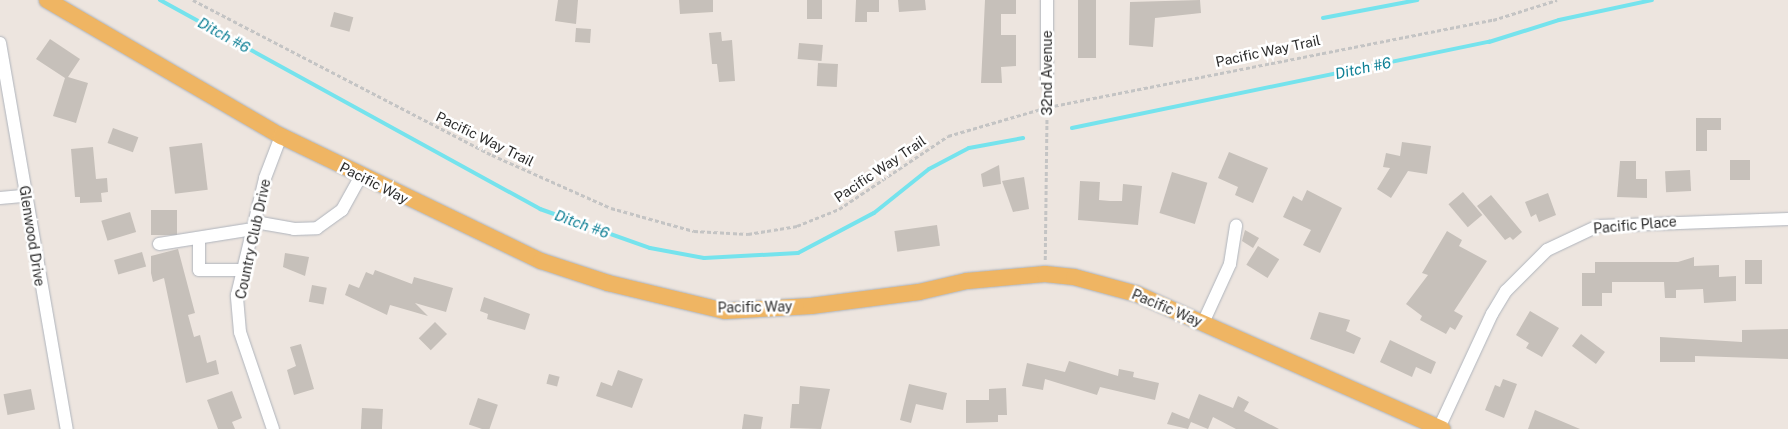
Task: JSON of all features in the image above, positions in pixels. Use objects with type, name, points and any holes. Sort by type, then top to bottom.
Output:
[{"type":"main road","name":"Pacific Way","points":[[47,0],[281,136],[361,176],[541,261],[662,299],[725,310],[812,306],[919,292],[959,282],[1045,274],[1137,294],[1440,428]]},
{"type":"street","name":"32nd Avenue","points":[[1047,0],[1047,84]]},
{"type":"street","name":"Glenwood Drive","points":[[1,51],[67,429]]},
{"type":"street","name":"Country Club Drive","points":[[274,429],[240,332],[237,295],[254,225],[281,136]]},
{"type":"street","points":[[159,244],[199,238],[254,225],[294,229],[316,228],[342,210],[361,176]]},
{"type":"street","points":[[0,198],[25,196]]},
{"type":"street","name":"Pacific Place","points":[[1440,428],[1492,314],[1506,291],[1547,250],[1598,226],[1788,219]]},
{"type":"street","points":[[1203,323],[1230,264],[1236,225]]},
{"type":"street","points":[[199,238],[199,270],[243,270]]},
{"type":"path","name":"Pacific Way Trail","points":[[193,0],[492,155],[611,208],[694,231],[748,234],[797,226],[839,209],[948,136],[1048,107],[1493,20],[1556,0]]},
{"type":"path","name":"32nd Avenue","points":[[1045,274],[1048,146],[1047,84]]},
{"type":"building","points":[[558,0],[578,0],[576,24],[555,21]]},
{"type":"building","points":[[679,0],[713,0],[713,12],[680,14]]},
{"type":"building","points":[[807,0],[822,0],[822,19],[807,19]]},
{"type":"building","points":[[856,0],[879,0],[879,12],[867,12],[867,22],[855,22]]},
{"type":"building","points":[[898,0],[925,0],[926,10],[899,12]]},
{"type":"building","points":[[985,0],[1016,0],[1016,14],[1001,14],[1001,35],[1016,35],[1016,66],[1001,67],[1002,83],[981,83]]},
{"type":"building","points":[[1078,0],[1096,0],[1096,58],[1078,58]]},
{"type":"building","points":[[1200,0],[1201,13],[1155,18],[1153,47],[1129,45],[1130,2]]},
{"type":"building","points":[[334,12],[353,17],[349,32],[330,26]]},
{"type":"building","points":[[576,28],[591,29],[590,43],[575,42]]},
{"type":"building","points":[[721,32],[722,41],[732,40],[735,81],[719,82],[717,64],[712,64],[709,33]]},
{"type":"building","points":[[50,39],[80,59],[68,77],[88,83],[76,123],[53,116],[65,78],[36,59]]},
{"type":"building","points":[[799,43],[823,45],[822,61],[798,59]]},
{"type":"building","points":[[818,63],[838,64],[837,87],[817,86]]},
{"type":"building","points":[[1696,118],[1721,118],[1721,130],[1707,130],[1707,151],[1696,151]]},
{"type":"building","points":[[113,128],[138,137],[133,152],[108,143]]},
{"type":"building","points":[[1402,142],[1431,146],[1427,174],[1408,171],[1391,198],[1377,189],[1390,168],[1383,167],[1386,153],[1400,156]]},
{"type":"building","points":[[202,143],[208,190],[175,194],[169,147]]},
{"type":"building","points":[[93,147],[96,179],[107,178],[108,192],[101,193],[102,202],[80,203],[80,197],[75,197],[71,149]]},
{"type":"building","points":[[1229,152],[1268,168],[1253,203],[1235,195],[1238,187],[1218,178]]},
{"type":"building","points":[[1730,160],[1750,160],[1750,180],[1730,180]]},
{"type":"building","points":[[1620,161],[1636,161],[1636,179],[1647,179],[1647,198],[1617,197]]},
{"type":"building","points":[[999,165],[1001,184],[983,187],[981,174]]},
{"type":"building","points":[[1690,170],[1691,191],[1666,192],[1665,171]]},
{"type":"building","points":[[1172,172],[1207,183],[1195,224],[1159,213]]},
{"type":"building","points":[[1024,177],[1029,209],[1013,212],[1002,181]]},
{"type":"building","points":[[1080,181],[1100,182],[1099,200],[1110,201],[1122,201],[1123,184],[1142,186],[1138,225],[1078,220]]},
{"type":"building","points":[[1307,190],[1342,208],[1320,253],[1303,245],[1311,230],[1283,217],[1293,196],[1302,201]]},
{"type":"building","points":[[1463,192],[1482,215],[1468,227],[1448,204]]},
{"type":"building","points":[[1548,193],[1556,215],[1539,222],[1536,214],[1531,217],[1525,202]]},
{"type":"building","points":[[1491,195],[1522,232],[1513,240],[1510,237],[1505,240],[1477,206]]},
{"type":"building","points":[[151,210],[177,210],[177,235],[151,235]]},
{"type":"building","points":[[130,212],[136,232],[107,241],[101,221]]},
{"type":"building","points":[[937,225],[940,246],[897,252],[894,231]]},
{"type":"building","points":[[1245,230],[1259,238],[1253,248],[1242,241]]},
{"type":"building","points":[[1447,231],[1462,240],[1459,246],[1487,261],[1454,311],[1463,316],[1455,330],[1450,327],[1446,334],[1420,320],[1422,316],[1406,304],[1428,275],[1422,273]]},
{"type":"building","points":[[1258,246],[1279,259],[1268,278],[1246,265]]},
{"type":"building","points":[[178,249],[195,313],[188,315],[194,337],[200,335],[207,363],[216,360],[219,374],[186,383],[164,278],[153,282],[151,273],[151,256]]},
{"type":"building","points":[[142,252],[146,266],[118,274],[114,260]]},
{"type":"building","points":[[285,253],[309,257],[305,276],[283,267]]},
{"type":"building","points":[[1694,257],[1694,266],[1719,265],[1719,277],[1736,276],[1736,301],[1704,303],[1703,289],[1676,290],[1676,298],[1665,298],[1664,282],[1612,282],[1612,293],[1602,293],[1602,306],[1582,306],[1582,273],[1595,273],[1595,262],[1678,262]]},
{"type":"building","points":[[1745,260],[1762,260],[1762,284],[1745,284]]},
{"type":"building","points":[[375,270],[412,284],[414,277],[453,288],[446,312],[415,303],[428,316],[390,305],[387,315],[345,295],[349,284],[359,288],[366,272],[373,275]]},
{"type":"building","points":[[312,285],[327,288],[323,305],[309,302]]},
{"type":"building","points":[[484,297],[530,314],[525,330],[487,319],[488,314],[480,311]]},
{"type":"building","points":[[1530,311],[1559,328],[1542,357],[1526,348],[1529,343],[1516,335]]},
{"type":"building","points":[[1319,312],[1350,320],[1346,331],[1361,338],[1354,354],[1310,339]]},
{"type":"building","points":[[435,322],[447,334],[431,350],[419,338]]},
{"type":"building","points":[[1788,329],[1788,359],[1695,356],[1695,362],[1660,362],[1660,337],[1742,342],[1742,330]]},
{"type":"building","points":[[1581,334],[1605,352],[1596,364],[1572,346]]},
{"type":"building","points":[[1390,340],[1436,362],[1431,374],[1416,367],[1412,377],[1380,362]]},
{"type":"building","points":[[301,344],[314,389],[294,395],[287,370],[296,366],[290,347]]},
{"type":"building","points":[[1069,361],[1118,376],[1119,369],[1134,372],[1133,377],[1159,383],[1155,400],[1100,387],[1097,395],[1045,379],[1043,390],[1022,386],[1027,363],[1065,372]]},
{"type":"building","points":[[618,370],[643,379],[632,408],[596,396],[601,382],[612,386]]},
{"type":"building","points":[[549,374],[560,377],[557,387],[546,384]]},
{"type":"building","points":[[1503,379],[1517,384],[1504,418],[1485,410],[1495,385],[1500,387]]},
{"type":"building","points":[[909,384],[947,393],[943,410],[916,404],[911,423],[900,420]]},
{"type":"building","points":[[800,386],[830,389],[821,429],[790,428],[792,404],[799,404]]},
{"type":"building","points":[[1006,388],[1007,415],[998,415],[998,422],[966,423],[966,400],[989,400],[989,389]]},
{"type":"building","points":[[31,389],[35,410],[8,415],[4,394]]},
{"type":"building","points":[[232,391],[242,418],[232,422],[235,429],[218,429],[207,400]]},
{"type":"building","points":[[1199,394],[1233,408],[1238,396],[1249,402],[1244,411],[1279,429],[1236,429],[1213,417],[1208,429],[1191,422],[1188,429],[1167,424],[1172,412],[1189,419]]},
{"type":"building","points":[[478,398],[498,405],[490,429],[482,429],[469,424]]},
{"type":"building","points":[[362,408],[383,409],[382,429],[361,429]]},
{"type":"building","points":[[1535,410],[1580,429],[1528,429]]},
{"type":"building","points":[[744,414],[763,417],[761,429],[742,429]]},
{"type":"waterway","name":"Ditch #6","points":[[160,0],[540,209],[650,248],[704,258],[798,253],[874,213],[929,169],[969,148],[1023,138]]},
{"type":"waterway","points":[[1323,18],[1417,0]]},
{"type":"waterway","name":"Ditch #6","points":[[1072,128],[1489,42],[1559,20],[1652,0]]}]
